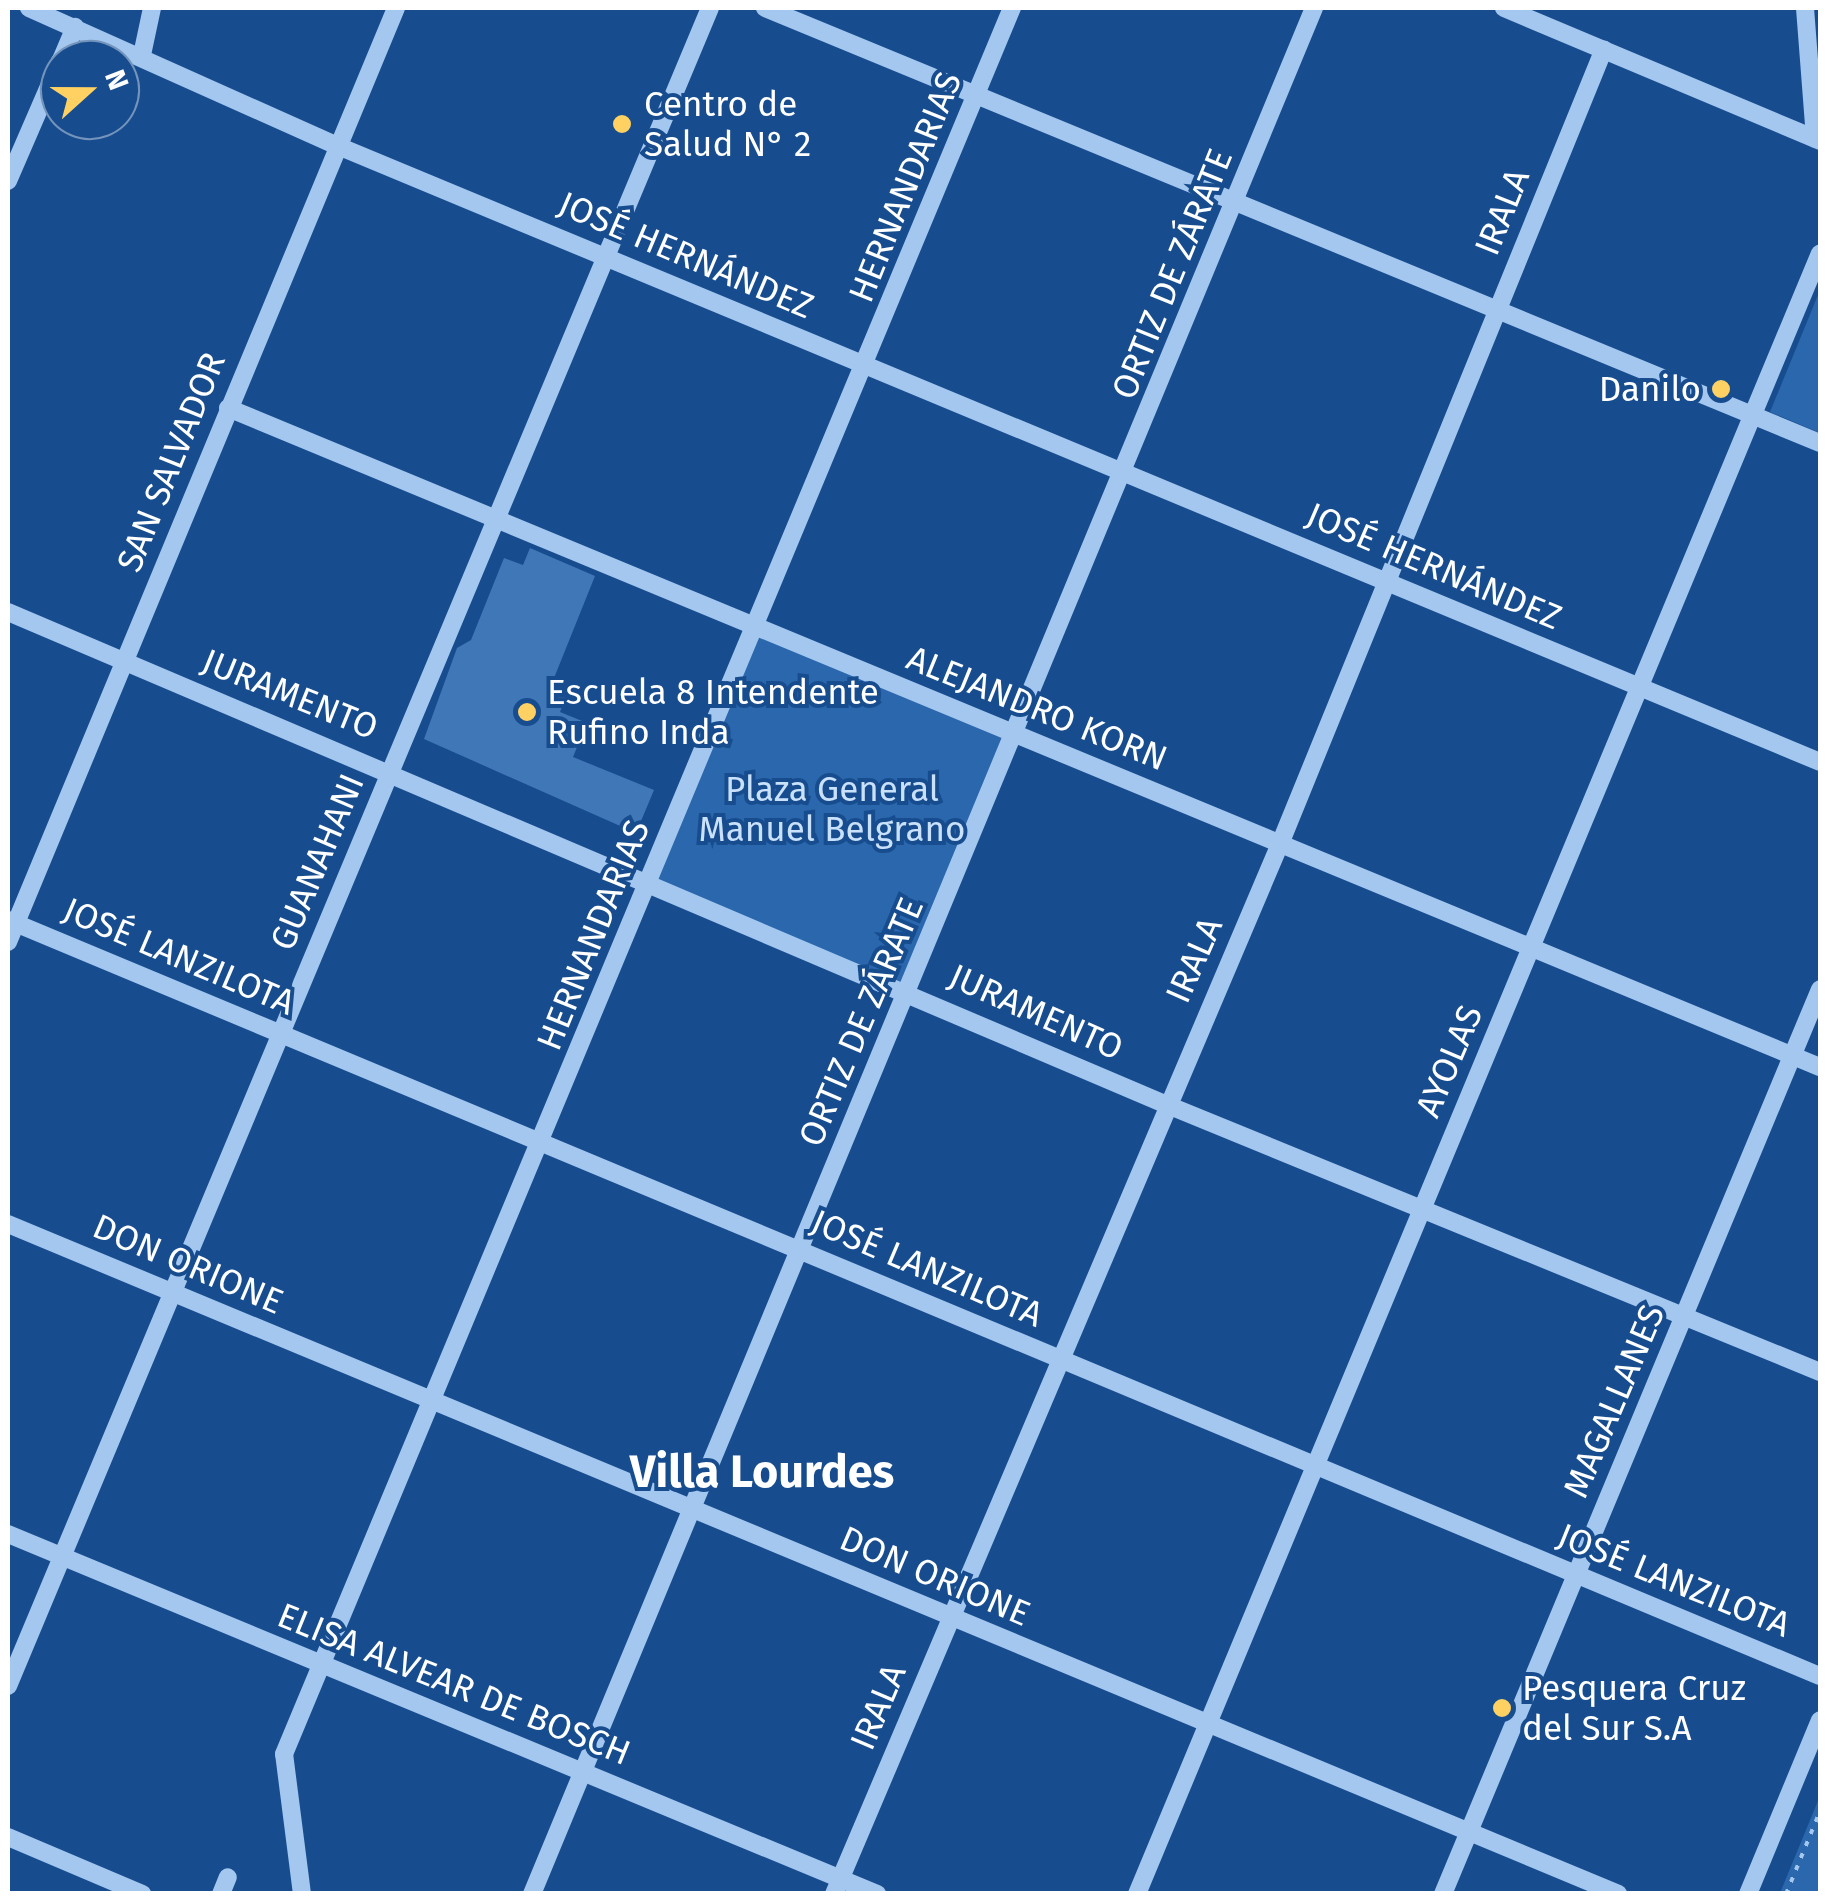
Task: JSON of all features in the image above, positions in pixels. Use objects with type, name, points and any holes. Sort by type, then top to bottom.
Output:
[{"type":"street","name":"JOSÉ HERNÁNDEZ","points":[[29,8],[142,55],[338,146],[1820,762]]},
{"type":"street","points":[[142,55],[152,8]]},
{"type":"street","name":"SAN SALVADOR","points":[[8,942],[11,922],[396,8]]},
{"type":"street","name":"GUANAHANI","points":[[8,1686],[710,8]]},
{"type":"street","points":[[765,8],[1820,444]]},
{"type":"street","name":"HERNANDARIAS","points":[[302,1894],[284,1754],[430,1400],[544,1143],[648,882],[758,628],[1012,8]]},
{"type":"street","name":"ORTIZ DE ZÁRATE","points":[[532,1894],[1238,203],[1314,8]]},
{"type":"street","points":[[1504,8],[1819,136],[1805,8]]},
{"type":"street","points":[[69,40],[75,27]]},
{"type":"street","name":"IRALA","points":[[838,1886],[1062,1359],[1165,1104],[1280,844],[1384,580],[1604,49]]},
{"type":"street","points":[[8,181],[40,107]]},
{"type":"street","name":"AYOLAS","points":[[1138,1894],[1820,253]]},
{"type":"street","name":"ALEJANDRO KORN","points":[[228,408],[1820,1068]]},
{"type":"street","name":"JURAMENTO","points":[[8,612],[390,770],[1165,1104],[1820,1372]]},
{"type":"street","name":"JOSÉ LANZILOTA","points":[[11,922],[1820,1676]]},
{"type":"street","name":"MAGALLANES","points":[[1443,1894],[1820,989]]},
{"type":"street","name":"DON ORIONE","points":[[8,1224],[1618,1894]]},
{"type":"street","name":"ELISA ALVEAR DE BOSCH","points":[[8,1534],[583,1772],[838,1886],[876,1894]]},
{"type":"street","points":[[1748,1894],[1820,1720]]},
{"type":"street","points":[[8,1837],[142,1894]]},
{"type":"path","points":[[1786,1894],[1820,1811]]},
{"type":"green space","points":[[1820,290],[1820,433],[1770,412]]},
{"type":"green space","name":"Plaza General Manuel Belgrano","points":[[758,628],[1015,737],[907,992],[650,883]]},
{"type":"green space","points":[[1820,1796],[1820,1893],[1780,1893]]},
{"type":"building","name":"Escuela 8 Intendente Rufino Inda","points":[[530,548],[595,576],[552,683],[569,690],[560,712],[587,723],[573,757],[654,790],[636,833],[424,739],[457,648],[471,640],[504,558],[523,565]]},
{"type":"place","name":"Centro de Salud N° 2","points":[[622,124]]},
{"type":"place","name":"Danilo","points":[[1721,389]]},
{"type":"place","name":"Escuela 8 Intendente Rufino Inda","points":[[527,712]]},
{"type":"place","name":"Pesquera Cruz del Sur S.A","points":[[1502,1708]]},
{"type":"district","name":"Villa Lourdes","points":[[762,1473]]}]
